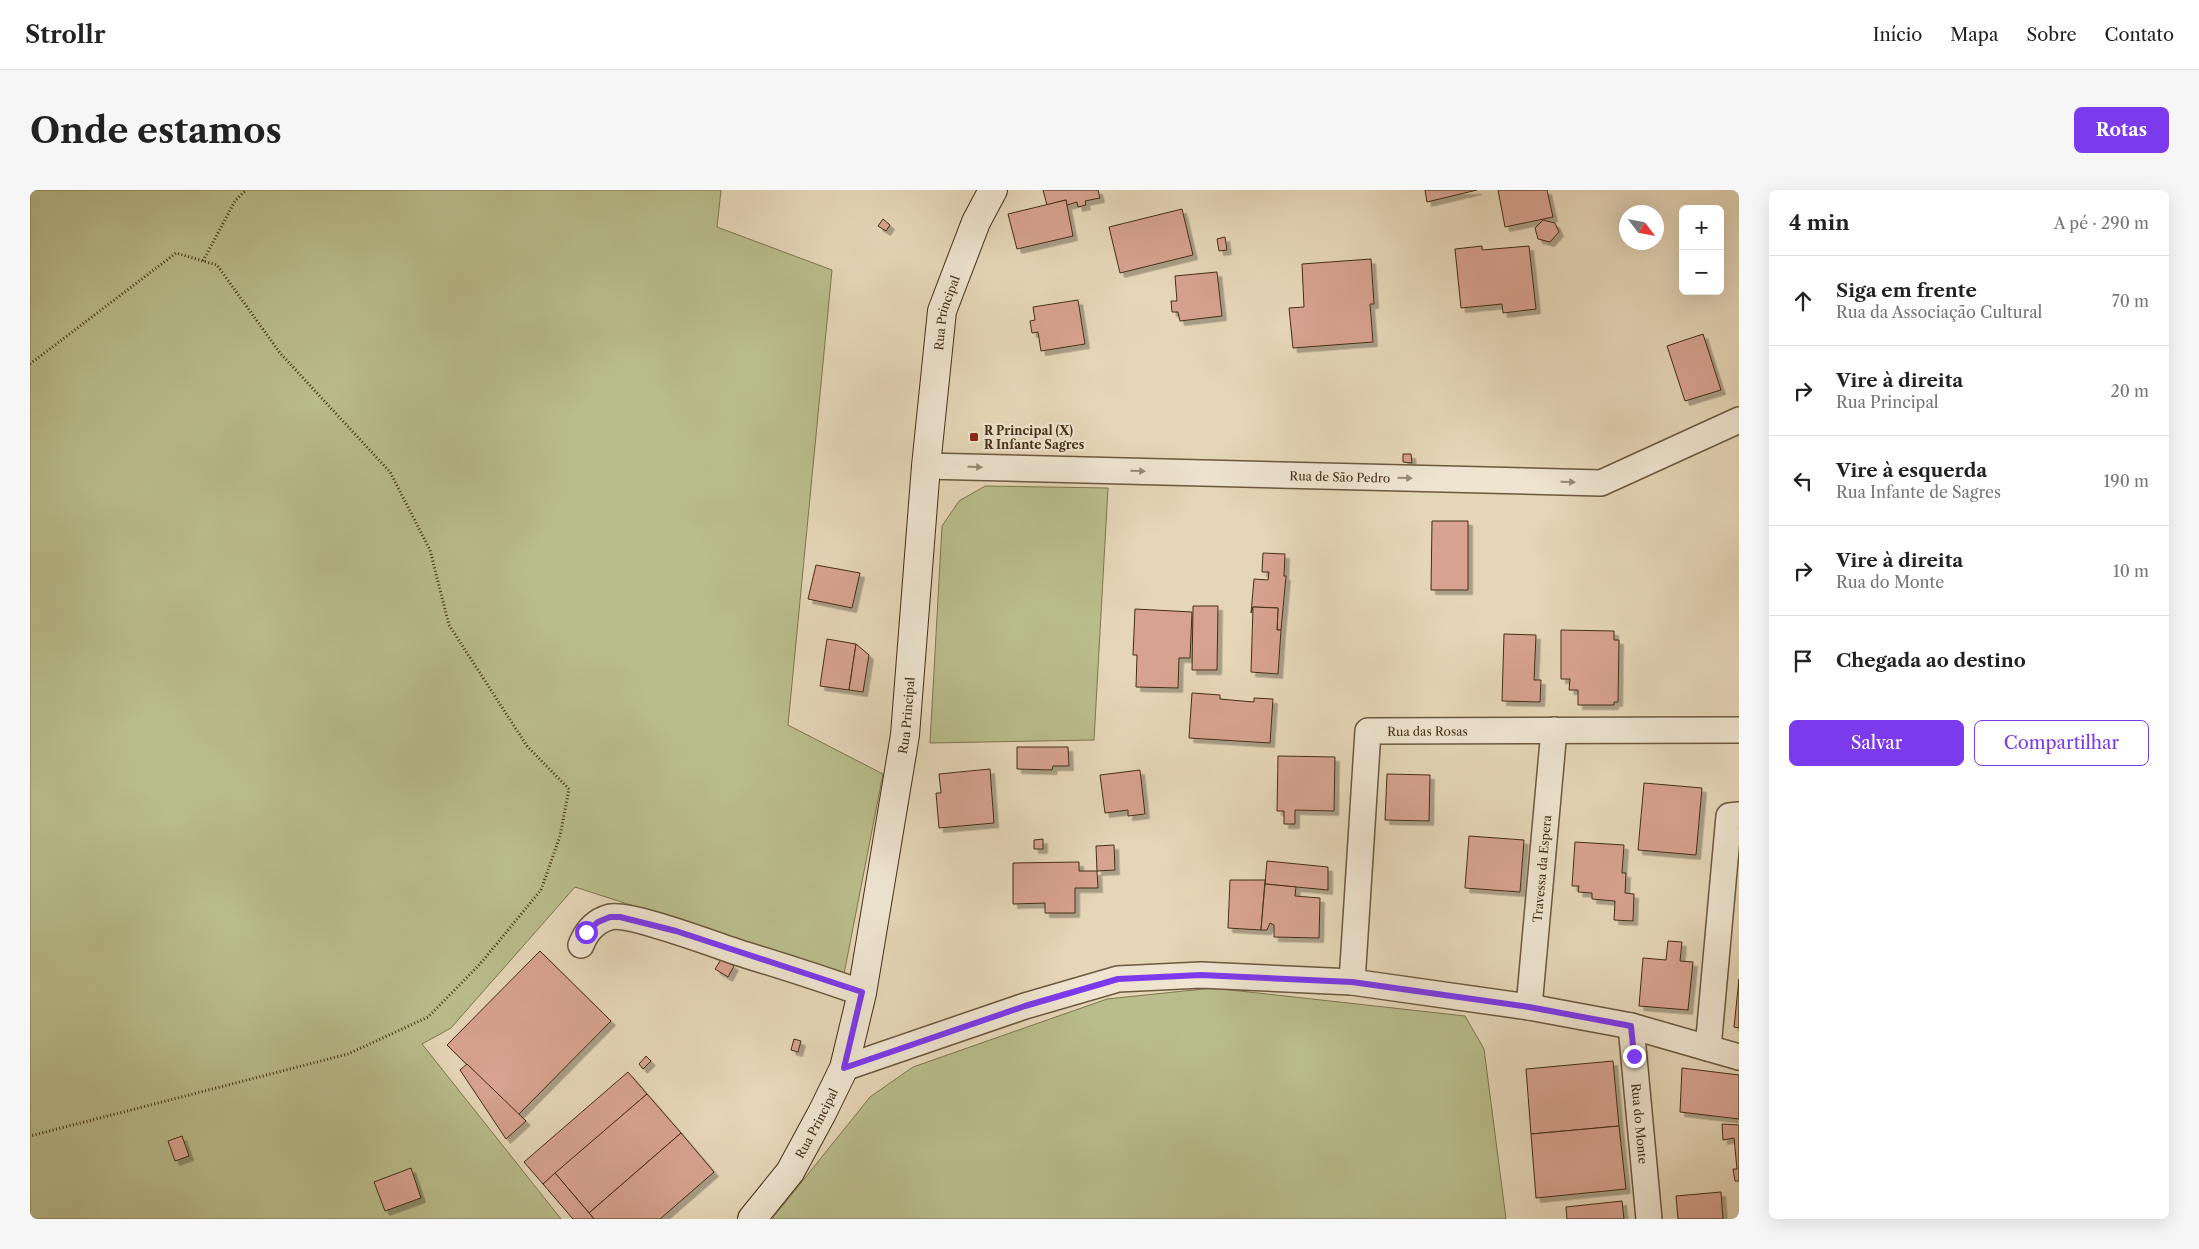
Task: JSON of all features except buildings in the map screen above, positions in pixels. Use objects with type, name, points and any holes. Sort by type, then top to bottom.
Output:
[{"type":"street","name":"Rua Principal","points":[[752,1219],[790,1172],[844,1068],[862,992],[905,735],[926,466],[942,312],[976,222],[993,190]]},
{"type":"street","name":"Rua de São Pedro","points":[[926,466],[1601,483],[1739,420]]},
{"type":"street","name":"Rua das Rosas","points":[[1352,982],[1368,730],[1739,730]]},
{"type":"street","name":"Travessa da Espera","points":[[1529,1007],[1554,730]]},
{"type":"street","points":[[1708,1048],[1729,816],[1739,815]]},
{"type":"street","points":[[580,945],[586,932],[598,922],[610,917],[620,917],[676,931],[862,992]]},
{"type":"street","points":[[844,1068],[1025,1006],[1118,979],[1201,975],[1352,982],[1529,1007],[1631,1026],[1739,1057]]},
{"type":"street","name":"Rua do Monte","points":[[1631,1026],[1649,1219]]},
{"type":"path","points":[[202,261],[234,201],[246,190]]},
{"type":"path","points":[[30,364],[176,253],[217,265],[280,353],[390,472],[430,550],[449,625],[527,746],[569,789],[560,836],[541,890],[480,964],[428,1017],[348,1054],[30,1136]]},
{"type":"green space","points":[[30,190],[721,190],[717,227],[832,270],[788,725],[883,774],[844,974],[575,887],[451,1028],[422,1044],[561,1219],[30,1219]]},
{"type":"green space","points":[[985,486],[1108,488],[1094,740],[930,743],[942,526],[959,501]]},
{"type":"green space","points":[[1213,988],[1465,1016],[1484,1049],[1506,1219],[772,1219],[870,1097],[913,1067],[1107,999]]},
{"type":"place","name":"R Principal (X) R Infante Sagres","points":[[974,437]]},
{"type":"route","points":[[586,932],[598,922],[610,917],[620,917],[676,931],[862,992],[844,1068],[1025,1006],[1118,979],[1201,975],[1352,982],[1529,1007],[1631,1026],[1634,1056]]}]
